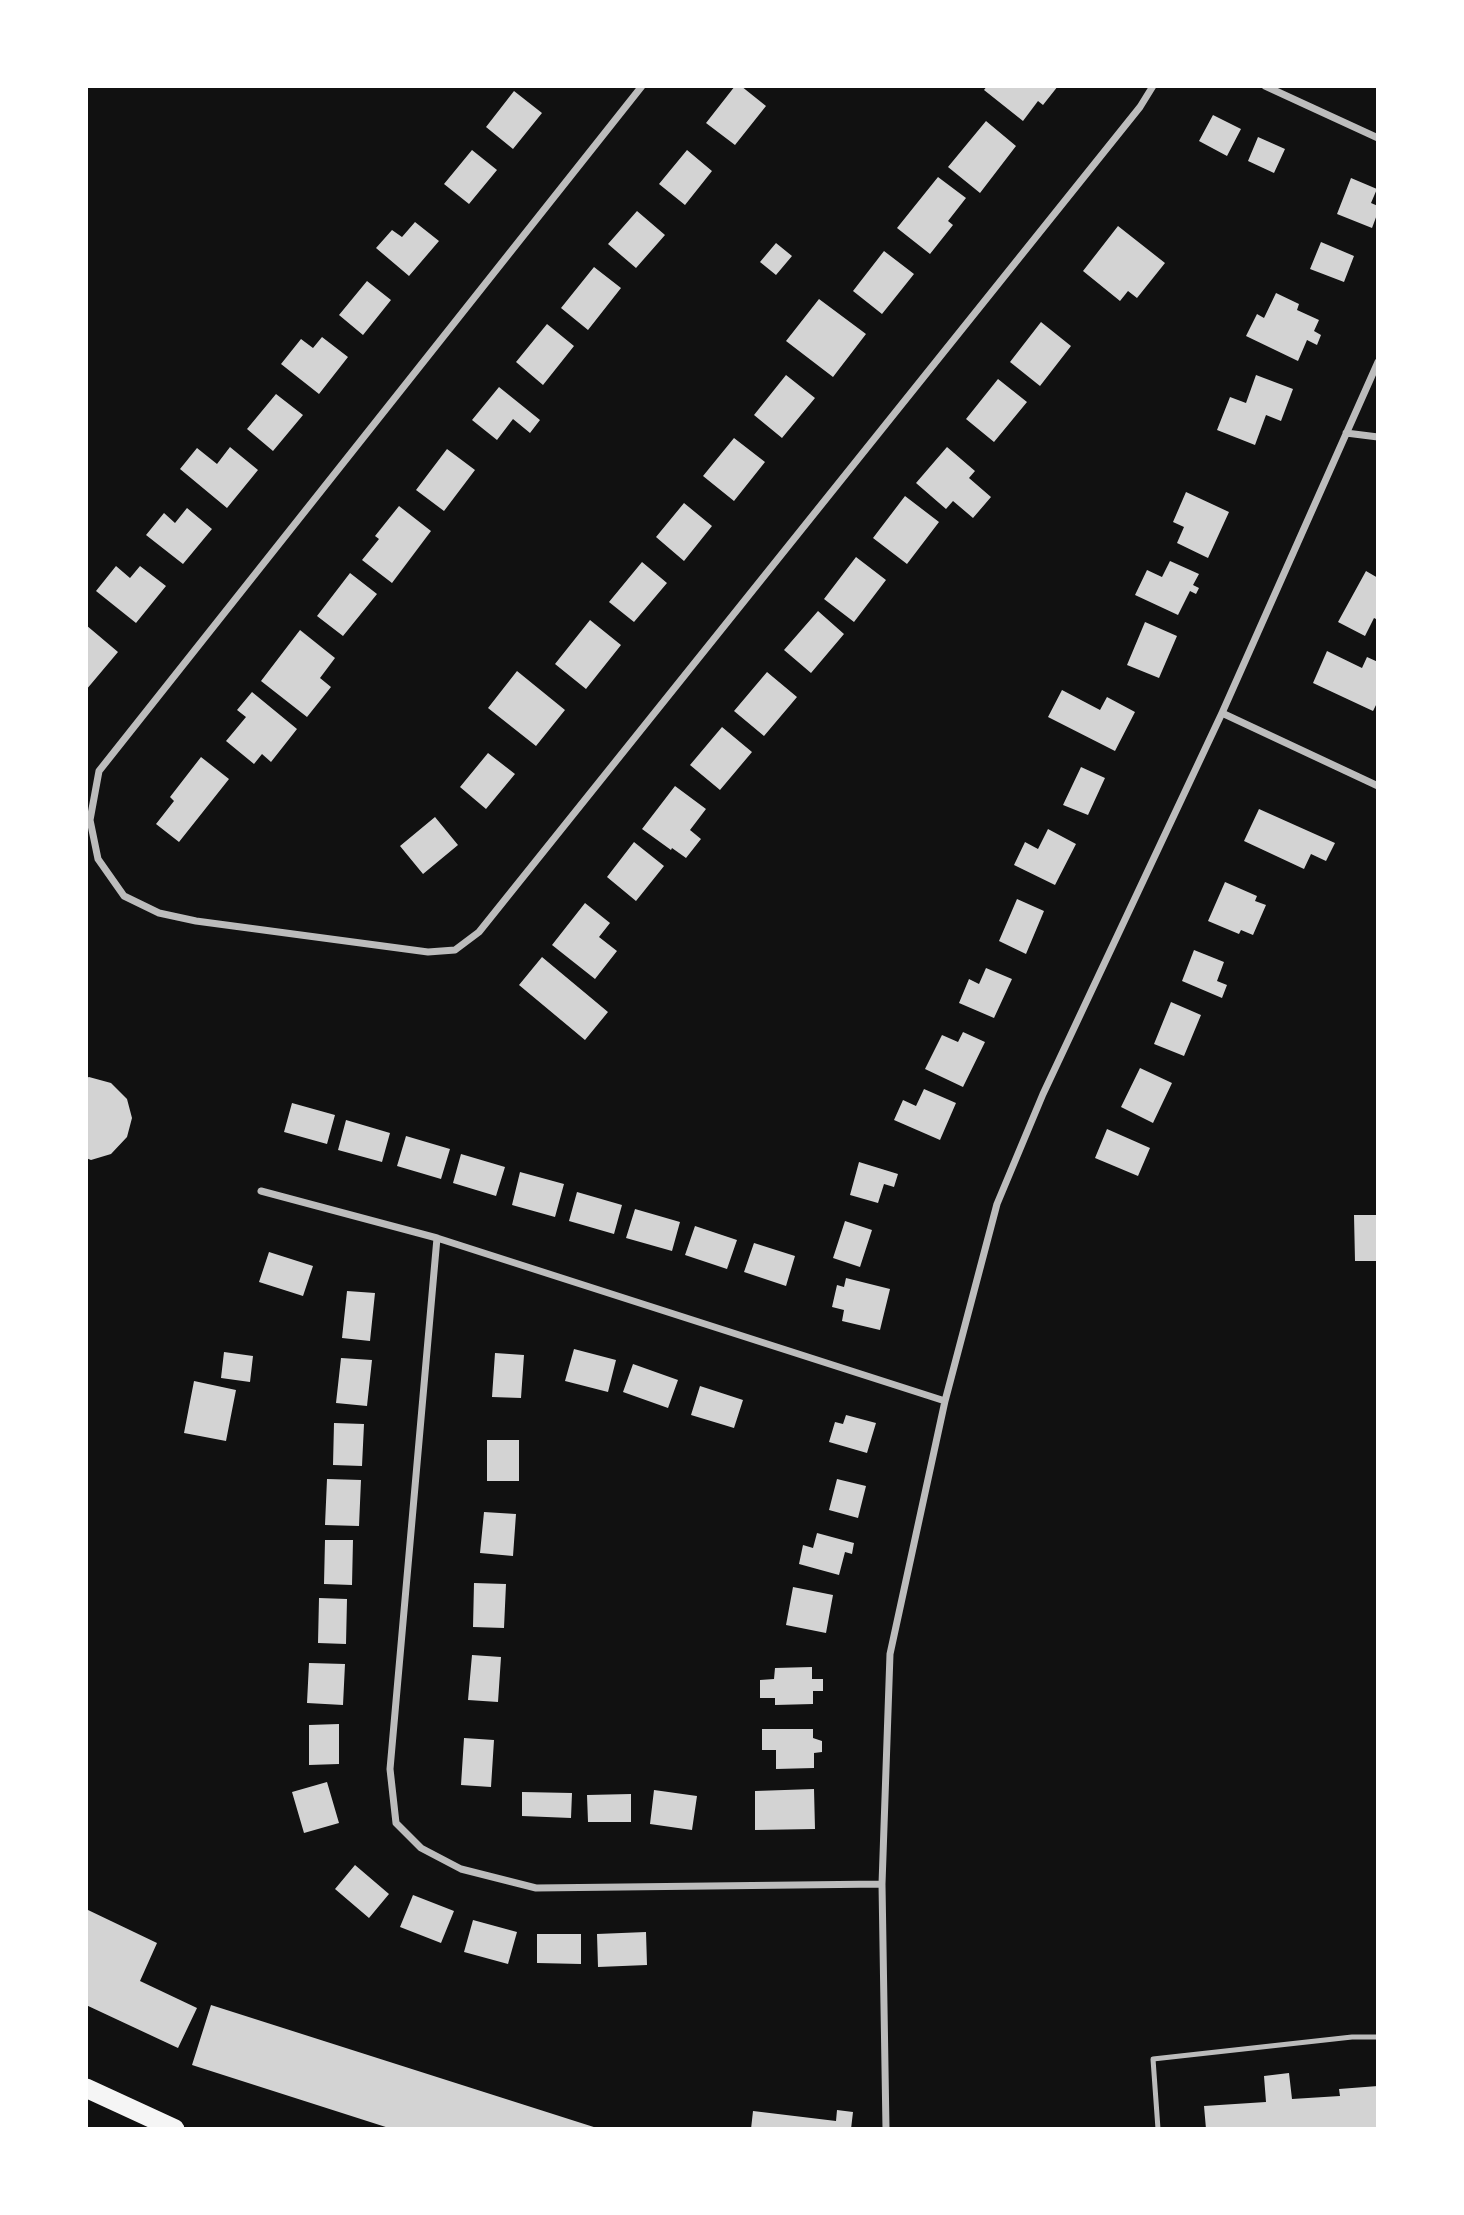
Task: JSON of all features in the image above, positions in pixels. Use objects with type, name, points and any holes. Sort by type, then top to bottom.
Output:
[{"type":"highway","points":[[86,2088],[175,2129]]},
{"type":"street","points":[[642,86],[99,771],[90,820],[98,859],[124,896],[159,913],[196,920],[428,952],[455,950],[479,932],[1140,107],[1153,86]]},
{"type":"street","points":[[1265,86],[1378,138]]},
{"type":"street","points":[[886,2129],[882,1884],[890,1654],[945,1401],[997,1204],[1043,1094],[1222,713],[1378,362]]},
{"type":"street","points":[[1346,433],[1378,437]]},
{"type":"street","points":[[1222,713],[1378,786]]},
{"type":"street","points":[[261,1191],[438,1238],[945,1401]]},
{"type":"street","points":[[438,1238],[390,1769],[396,1822],[421,1848],[461,1869],[536,1888],[882,1884]]},
{"type":"lane","points":[[1158,2129],[1153,2059],[1352,2037],[1378,2037]]},
{"type":"building","points":[[735,86],[741,86],[766,106],[735,145],[706,123]]},
{"type":"building","points":[[987,86],[1058,86],[1043,105],[1038,101],[1023,121],[984,90]]},
{"type":"building","points":[[514,91],[542,113],[513,149],[486,127]]},
{"type":"building","points":[[1213,115],[1241,129],[1227,156],[1199,141]]},
{"type":"building","points":[[986,121],[1016,146],[980,193],[948,167]]},
{"type":"building","points":[[1258,137],[1285,149],[1274,173],[1248,161]]},
{"type":"building","points":[[472,150],[497,170],[469,204],[444,184]]},
{"type":"building","points":[[687,150],[712,171],[685,205],[659,184]]},
{"type":"building","points":[[938,177],[966,198],[948,221],[953,225],[930,254],[897,228]]},
{"type":"building","points":[[1351,178],[1377,189],[1371,203],[1378,206],[1372,228],[1337,214]]},
{"type":"building","points":[[637,211],[665,235],[636,268],[608,244]]},
{"type":"building","points":[[415,222],[439,241],[409,276],[376,248],[392,230],[402,237]]},
{"type":"building","points":[[1118,226],[1165,263],[1137,298],[1128,291],[1120,301],[1083,271]]},
{"type":"building","points":[[1321,242],[1354,256],[1344,282],[1310,269]]},
{"type":"building","points":[[776,243],[792,256],[776,275],[760,262]]},
{"type":"building","points":[[884,251],[914,274],[882,314],[853,291]]},
{"type":"building","points":[[594,267],[621,288],[588,330],[561,308]]},
{"type":"building","points":[[367,281],[391,300],[363,335],[339,315]]},
{"type":"building","points":[[1276,293],[1299,304],[1297,310],[1319,320],[1314,331],[1321,335],[1317,345],[1307,340],[1298,361],[1246,336],[1257,314],[1264,318]]},
{"type":"building","points":[[819,299],[866,334],[833,377],[786,341]]},
{"type":"building","points":[[1041,322],[1071,346],[1040,386],[1010,362]]},
{"type":"building","points":[[547,324],[574,346],[543,385],[516,362]]},
{"type":"building","points":[[322,337],[348,357],[319,394],[281,364],[301,339],[313,348]]},
{"type":"building","points":[[786,375],[815,398],[782,438],[754,415]]},
{"type":"building","points":[[1256,375],[1293,389],[1281,421],[1266,415],[1255,445],[1217,430],[1230,397],[1246,403]]},
{"type":"building","points":[[998,379],[1027,402],[994,442],[966,419]]},
{"type":"building","points":[[499,387],[540,420],[530,433],[513,419],[497,440],[472,420]]},
{"type":"building","points":[[276,394],[303,415],[273,451],[247,429]]},
{"type":"building","points":[[734,438],[765,462],[734,501],[703,476]]},
{"type":"building","points":[[230,447],[258,470],[227,508],[180,469],[197,448],[217,464]]},
{"type":"building","points":[[947,447],[975,471],[969,478],[991,497],[973,518],[953,501],[946,509],[916,483]]},
{"type":"building","points":[[447,449],[475,470],[444,511],[416,490]]},
{"type":"building","points":[[1186,492],[1229,512],[1208,558],[1177,543],[1184,527],[1173,522]]},
{"type":"building","points":[[905,496],[939,522],[907,564],[873,538]]},
{"type":"building","points":[[684,503],[712,526],[684,561],[656,537]]},
{"type":"building","points":[[399,506],[431,531],[392,583],[362,560],[379,539],[375,536]]},
{"type":"building","points":[[187,508],[212,529],[183,564],[146,535],[164,513],[175,523]]},
{"type":"building","points":[[856,557],[886,580],[854,622],[824,599]]},
{"type":"building","points":[[1170,561],[1199,574],[1193,585],[1199,588],[1196,594],[1190,591],[1178,615],[1135,595],[1147,570],[1162,577]]},
{"type":"building","points":[[642,562],[667,583],[634,622],[609,602]]},
{"type":"building","points":[[116,566],[130,578],[140,566],[166,586],[136,623],[96,591]]},
{"type":"building","points":[[1366,571],[1378,578],[1378,620],[1374,618],[1365,636],[1338,622]]},
{"type":"building","points":[[350,573],[377,594],[343,636],[317,616]]},
{"type":"building","points":[[818,611],[844,634],[811,673],[784,650]]},
{"type":"building","points":[[590,620],[621,645],[586,689],[555,664]]},
{"type":"building","points":[[1145,622],[1177,636],[1159,678],[1127,665]]},
{"type":"building","points":[[86,625],[118,652],[86,690]]},
{"type":"building","points":[[300,630],[335,658],[320,678],[331,687],[307,717],[261,681]]},
{"type":"building","points":[[1327,651],[1362,668],[1367,657],[1378,662],[1378,701],[1373,711],[1313,683]]},
{"type":"building","points":[[517,671],[565,710],[536,746],[488,708]]},
{"type":"building","points":[[767,672],[797,697],[764,736],[734,711]]},
{"type":"building","points":[[1062,690],[1100,710],[1107,697],[1135,712],[1115,751],[1048,717]]},
{"type":"building","points":[[252,692],[297,729],[271,762],[262,754],[254,764],[226,741],[246,717],[237,710]]},
{"type":"building","points":[[722,727],[752,752],[720,790],[690,765]]},
{"type":"building","points":[[488,753],[515,774],[486,809],[460,787]]},
{"type":"building","points":[[201,757],[229,779],[179,842],[156,824],[174,801],[170,797]]},
{"type":"building","points":[[1081,767],[1105,778],[1088,815],[1063,805]]},
{"type":"building","points":[[675,786],[706,809],[690,830],[701,839],[686,858],[642,829]]},
{"type":"building","points":[[1259,809],[1335,843],[1326,861],[1311,854],[1304,869],[1244,841]]},
{"type":"building","points":[[435,817],[458,845],[423,874],[400,846]]},
{"type":"building","points":[[1048,829],[1076,844],[1055,885],[1014,865],[1025,842],[1038,849]]},
{"type":"building","points":[[634,842],[664,866],[636,901],[607,877]]},
{"type":"building","points":[[1225,882],[1257,896],[1255,901],[1266,905],[1253,935],[1241,930],[1239,934],[1208,921]]},
{"type":"building","points":[[1017,899],[1044,911],[1026,954],[999,941]]},
{"type":"building","points":[[585,903],[610,923],[599,937],[617,951],[595,979],[552,945]]},
{"type":"building","points":[[1194,950],[1224,962],[1217,981],[1227,985],[1222,998],[1182,981]]},
{"type":"building","points":[[542,957],[608,1012],[585,1040],[519,985]]},
{"type":"building","points":[[986,968],[1012,979],[994,1018],[959,1003],[969,979],[979,984]]},
{"type":"building","points":[[1171,1002],[1201,1015],[1184,1056],[1154,1044]]},
{"type":"building","points":[[963,1032],[985,1042],[963,1087],[925,1069],[942,1035],[958,1042]]},
{"type":"building","points":[[1140,1068],[1172,1083],[1153,1123],[1121,1107]]},
{"type":"building","points":[[86,1078],[111,1083],[127,1099],[132,1118],[127,1137],[111,1154],[91,1160],[86,1158]]},
{"type":"building","points":[[924,1089],[956,1103],[940,1140],[894,1120],[903,1100],[916,1106]]},
{"type":"building","points":[[292,1103],[335,1115],[327,1144],[284,1132]]},
{"type":"building","points":[[346,1120],[390,1133],[382,1162],[338,1150]]},
{"type":"building","points":[[1107,1129],[1150,1148],[1138,1176],[1095,1158]]},
{"type":"building","points":[[406,1136],[450,1149],[441,1179],[397,1166]]},
{"type":"building","points":[[461,1154],[505,1167],[496,1196],[453,1183]]},
{"type":"building","points":[[859,1162],[898,1174],[894,1187],[884,1184],[878,1203],[850,1195]]},
{"type":"building","points":[[520,1172],[564,1184],[555,1217],[512,1205]]},
{"type":"building","points":[[577,1192],[622,1205],[614,1234],[569,1221]]},
{"type":"building","points":[[635,1209],[680,1222],[672,1251],[626,1238]]},
{"type":"building","points":[[1354,1215],[1378,1215],[1378,1261],[1355,1261]]},
{"type":"building","points":[[845,1221],[872,1230],[860,1267],[833,1258]]},
{"type":"building","points":[[695,1226],[737,1240],[727,1269],[685,1255]]},
{"type":"building","points":[[754,1243],[795,1256],[786,1286],[744,1272]]},
{"type":"building","points":[[269,1252],[313,1266],[303,1296],[259,1282]]},
{"type":"building","points":[[846,1278],[890,1289],[880,1330],[842,1321],[844,1310],[832,1307],[837,1285],[844,1287]]},
{"type":"building","points":[[347,1291],[375,1293],[370,1341],[342,1338]]},
{"type":"building","points":[[574,1349],[616,1360],[608,1392],[565,1381]]},
{"type":"building","points":[[224,1352],[253,1356],[250,1382],[221,1378]]},
{"type":"building","points":[[495,1353],[524,1355],[521,1398],[492,1397]]},
{"type":"building","points":[[341,1358],[372,1360],[367,1406],[336,1403]]},
{"type":"building","points":[[633,1364],[678,1380],[668,1408],[623,1392]]},
{"type":"building","points":[[194,1381],[236,1390],[226,1441],[184,1433]]},
{"type":"building","points":[[700,1386],[743,1400],[734,1428],[691,1415]]},
{"type":"building","points":[[846,1415],[876,1423],[867,1453],[829,1442],[835,1422],[843,1424]]},
{"type":"building","points":[[334,1423],[364,1424],[362,1466],[333,1465]]},
{"type":"building","points":[[487,1440],[519,1440],[519,1481],[487,1481]]},
{"type":"building","points":[[327,1479],[361,1480],[359,1526],[325,1525]]},
{"type":"building","points":[[837,1479],[866,1486],[858,1518],[829,1510]]},
{"type":"building","points":[[484,1512],[516,1514],[513,1556],[480,1553]]},
{"type":"building","points":[[817,1533],[854,1543],[852,1554],[845,1552],[839,1575],[799,1564],[803,1545],[813,1548]]},
{"type":"building","points":[[325,1540],[353,1540],[352,1585],[324,1584]]},
{"type":"building","points":[[474,1583],[506,1584],[504,1628],[473,1627]]},
{"type":"building","points":[[793,1587],[833,1595],[826,1633],[786,1625]]},
{"type":"building","points":[[319,1598],[347,1599],[346,1644],[318,1643]]},
{"type":"building","points":[[472,1655],[501,1657],[498,1702],[468,1700]]},
{"type":"building","points":[[309,1663],[345,1664],[343,1705],[307,1703]]},
{"type":"building","points":[[812,1667],[812,1679],[823,1679],[823,1691],[813,1691],[813,1704],[775,1705],[775,1698],[760,1698],[760,1680],[774,1679],[775,1668]]},
{"type":"building","points":[[339,1724],[339,1764],[309,1765],[309,1725]]},
{"type":"building","points":[[762,1729],[813,1729],[813,1738],[822,1741],[822,1752],[814,1753],[814,1768],[776,1769],[776,1750],[762,1750]]},
{"type":"building","points":[[464,1738],[494,1740],[491,1787],[461,1785]]},
{"type":"building","points":[[327,1782],[339,1823],[304,1833],[292,1792]]},
{"type":"building","points":[[814,1789],[815,1829],[755,1830],[755,1791]]},
{"type":"building","points":[[654,1790],[697,1796],[692,1830],[650,1824]]},
{"type":"building","points":[[522,1792],[572,1793],[571,1818],[522,1816]]},
{"type":"building","points":[[631,1794],[631,1822],[588,1822],[587,1795]]},
{"type":"building","points":[[355,1865],[389,1894],[369,1918],[335,1889]]},
{"type":"building","points":[[413,1895],[454,1911],[441,1943],[400,1927]]},
{"type":"building","points":[[88,1910],[157,1943],[140,1981],[197,2008],[178,2048],[86,2005]]},
{"type":"building","points":[[473,1920],[517,1932],[508,1964],[464,1952]]},
{"type":"building","points":[[646,1932],[647,1965],[598,1967],[597,1934]]},
{"type":"building","points":[[537,1934],[581,1934],[581,1964],[537,1963]]},
{"type":"building","points":[[211,2005],[600,2129],[392,2129],[192,2065]]},
{"type":"building","points":[[1289,2073],[1292,2099],[1340,2096],[1339,2089],[1378,2086],[1378,2129],[1206,2129],[1204,2106],[1266,2102],[1264,2076]]},
{"type":"building","points":[[837,2110],[853,2112],[851,2129],[751,2129],[753,2111],[836,2121]]}]
